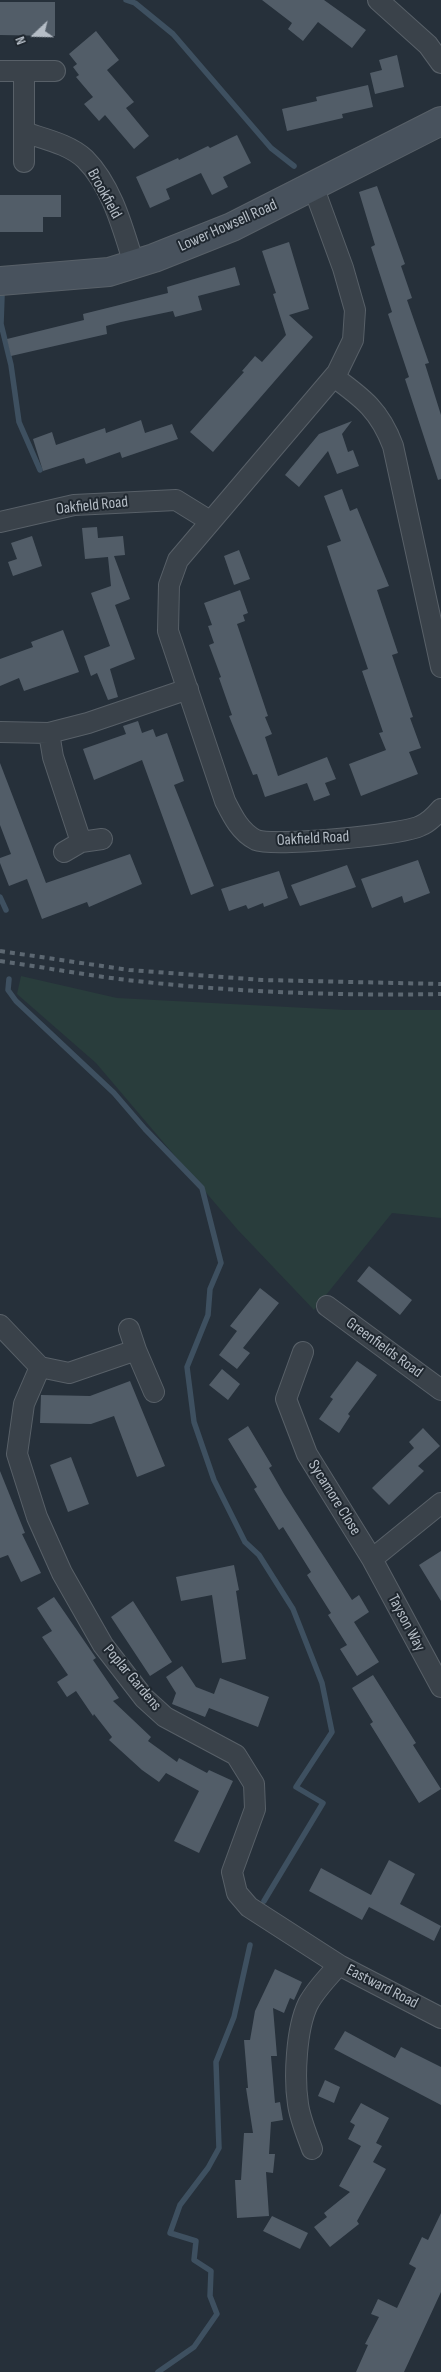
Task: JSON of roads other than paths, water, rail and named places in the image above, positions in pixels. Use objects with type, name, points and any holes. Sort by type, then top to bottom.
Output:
[{"type":"street","points":[[378,0],[428,45],[441,63]]},
{"type":"street","points":[[0,71],[55,72]]},
{"type":"street","points":[[24,72],[24,162]]},
{"type":"street","name":"Lower Howsell Road","points":[[0,281],[109,272],[134,264],[232,228],[441,121]]},
{"type":"street","name":"Brookfield","points":[[24,132],[54,142],[84,159],[113,202],[134,264]]},
{"type":"street","name":"Oakfield Road","points":[[313,186],[340,259],[355,310],[353,340],[334,377],[178,560],[169,585],[168,631],[228,807],[234,820],[256,840],[292,842],[387,833],[420,827],[435,817],[441,809]]},
{"type":"street","points":[[334,377],[363,398],[377,413],[394,446],[441,667]]},
{"type":"street","name":"Oakfield Road","points":[[0,522],[74,505],[176,500],[210,521]]},
{"type":"street","points":[[0,732],[49,733],[88,723],[188,689]]},
{"type":"street","points":[[49,733],[73,847],[102,838]]},
{"type":"street","name":"Greenfields Road","points":[[327,1306],[441,1390]]},
{"type":"street","points":[[0,1325],[40,1367],[69,1373],[136,1350]]},
{"type":"street","points":[[129,1329],[154,1392]]},
{"type":"street","name":"Sycamore Close","points":[[303,1352],[286,1399],[306,1454],[372,1559]]},
{"type":"street","name":"Poplar Gardens","points":[[40,1367],[24,1404],[17,1454],[37,1517],[62,1573],[103,1645],[144,1698],[165,1717],[236,1756],[254,1784],[255,1809],[232,1872],[237,1893],[249,1907],[339,1965]]},
{"type":"street","points":[[372,1559],[441,1503]]},
{"type":"street","name":"Tayson Way","points":[[372,1559],[441,1687]]},
{"type":"street","name":"Eastward Road","points":[[312,2149],[298,2106],[296,2069],[302,2025],[311,2000],[339,1965],[441,2018]]},
{"type":"waterway","points":[[126,0],[135,3],[173,34],[271,148],[294,166]]},
{"type":"waterway","points":[[2,296],[1,324],[11,365],[19,422],[40,470]]},
{"type":"waterway","points":[[0,897],[6,910]]},
{"type":"waterway","points":[[9,979],[8,990],[16,1001],[114,1093],[145,1129],[202,1188],[221,1263],[210,1289],[208,1315],[187,1367],[194,1422],[214,1480],[245,1542],[259,1555],[293,1609],[322,1683],[332,1732],[296,1787],[323,1803],[264,1901]]},
{"type":"waterway","points":[[158,2372],[194,2347],[217,2314],[210,2296],[211,2271],[194,2260],[196,2241],[170,2233],[180,2205],[208,2168],[219,2148],[216,2062],[234,2017],[250,1945]]},
{"type":"railway","points":[[0,951],[129,970],[262,980],[441,984]]},
{"type":"railway","points":[[0,961],[111,978],[205,988],[323,994],[441,994]]}]
